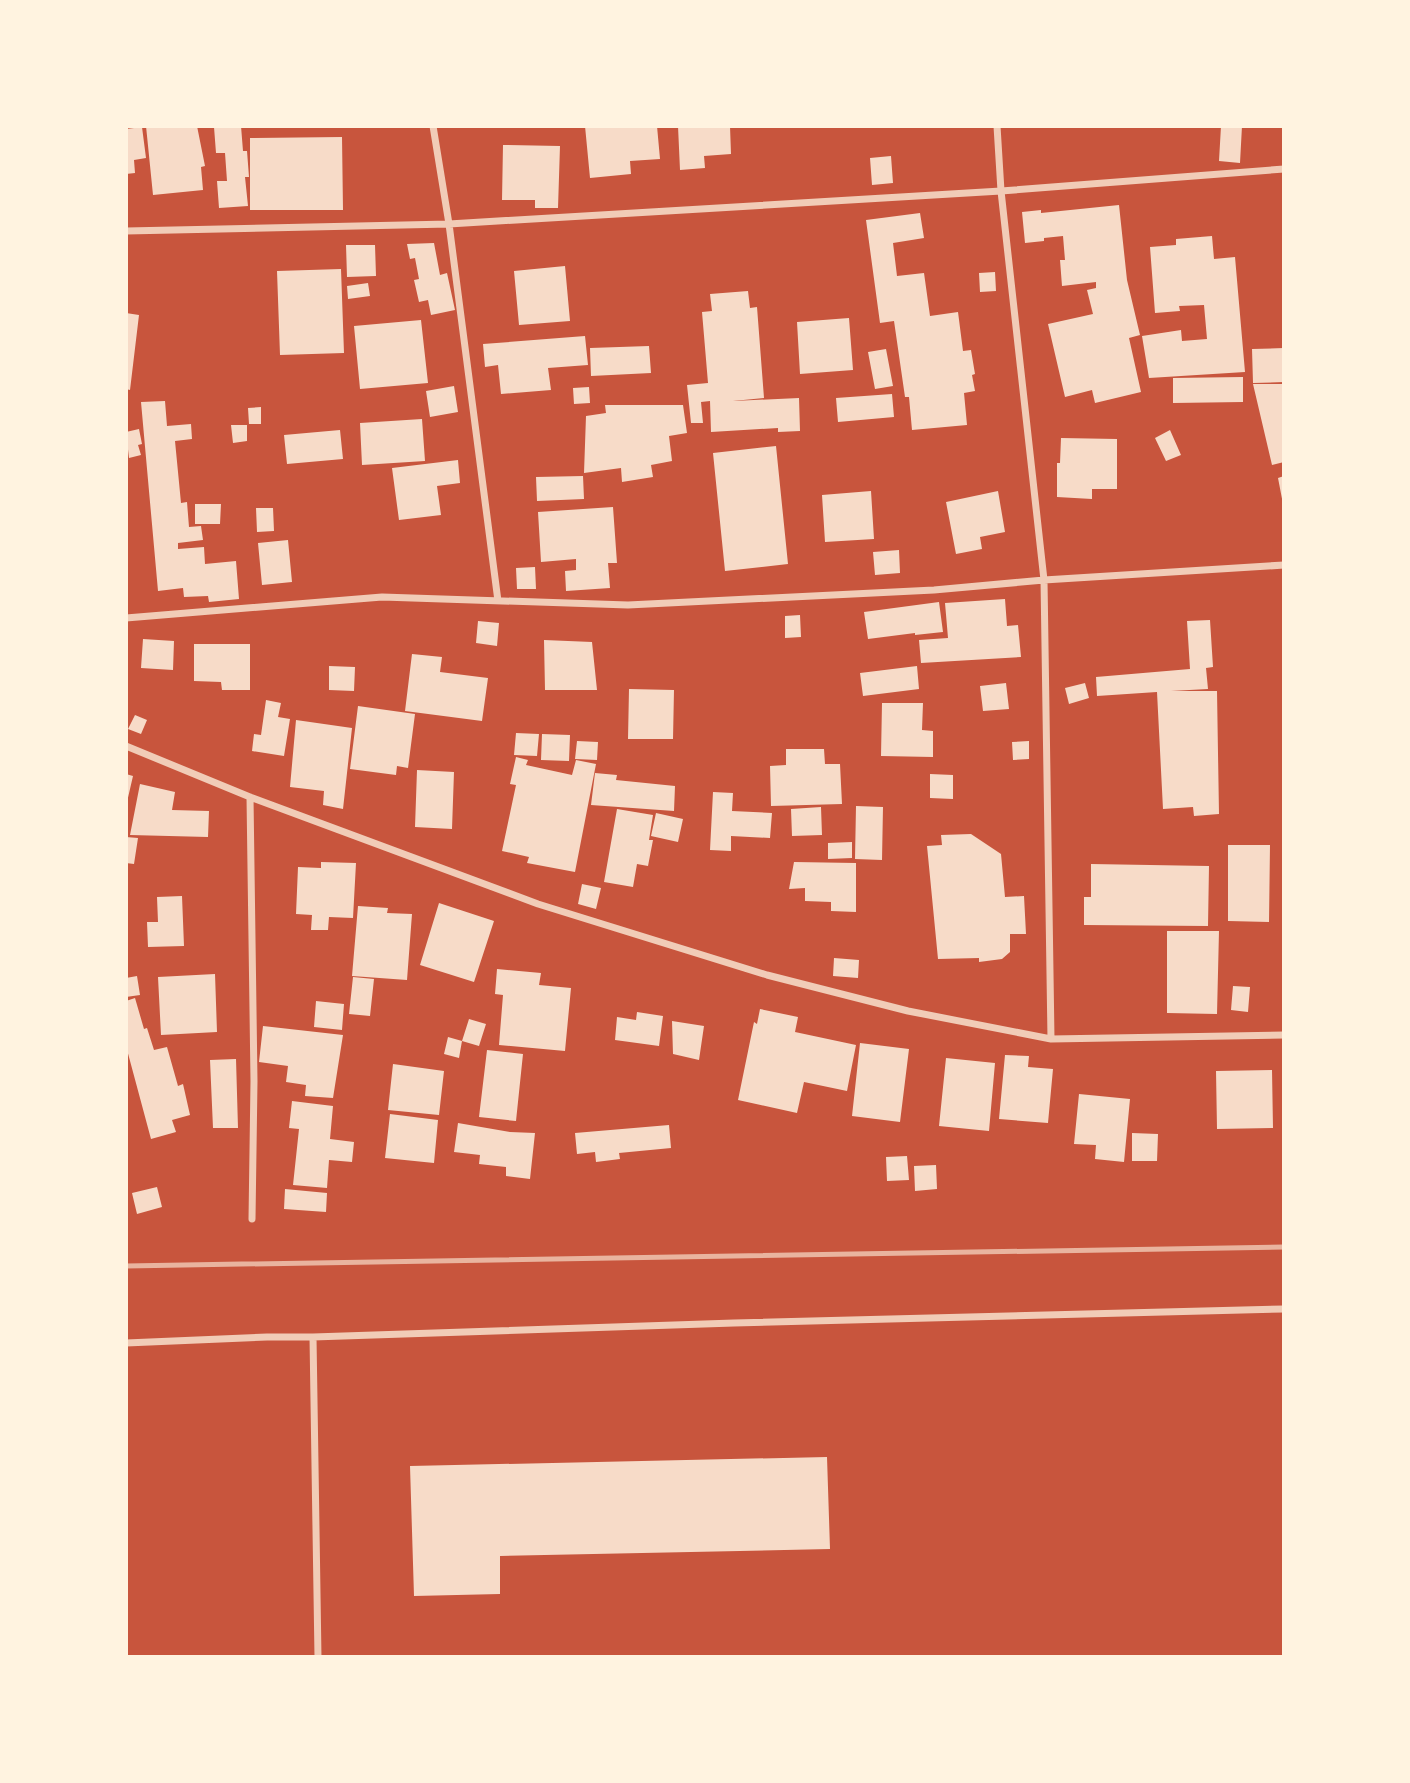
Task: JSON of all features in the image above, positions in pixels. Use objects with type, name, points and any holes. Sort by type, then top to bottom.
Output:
[{"type":"street","points":[[433,126],[449,224],[498,601]]},
{"type":"street","points":[[997,126],[1001,191],[1044,580],[1051,1039]]},
{"type":"street","points":[[126,230],[449,224],[1001,191],[1284,169]]},
{"type":"street","points":[[126,618],[382,597],[628,605],[934,590],[1044,580],[1284,565]]},
{"type":"street","points":[[126,746],[250,797],[538,904],[767,975],[908,1011],[1051,1039],[1284,1035]]},
{"type":"street","points":[[250,797],[253,1219]]},
{"type":"street","points":[[126,1343],[734,1323],[1284,1309]]},
{"type":"street","points":[[313,1337],[318,1657]]},
{"type":"building","points":[[146,126],[197,126],[205,166],[201,167],[203,190],[153,195]]},
{"type":"building","points":[[241,126],[243,151],[247,151],[249,177],[245,177],[248,206],[219,208],[217,181],[227,181],[225,153],[216,153],[214,127]]},
{"type":"building","points":[[585,126],[657,126],[660,159],[630,161],[631,174],[590,178]]},
{"type":"building","points":[[678,126],[730,126],[731,154],[704,156],[705,168],[680,170]]},
{"type":"building","points":[[1221,126],[1242,126],[1240,163],[1219,161]]},
{"type":"building","points":[[142,127],[146,158],[134,160],[135,173],[126,174],[126,129]]},
{"type":"building","points":[[342,137],[343,210],[250,210],[250,138]]},
{"type":"building","points":[[503,145],[560,146],[558,208],[535,208],[535,200],[502,200]]},
{"type":"building","points":[[891,156],[893,183],[872,185],[870,158]]},
{"type":"building","points":[[1119,205],[1127,280],[1140,335],[1129,338],[1141,392],[1095,403],[1092,390],[1065,397],[1048,324],[1093,314],[1087,290],[1096,288],[1096,282],[1062,286],[1060,260],[1065,260],[1063,236],[1025,243],[1022,212],[1041,210],[1041,213]]},
{"type":"building","points":[[920,213],[924,238],[893,243],[897,276],[924,273],[930,316],[958,312],[963,351],[971,350],[975,391],[964,393],[967,425],[912,430],[909,397],[905,397],[894,321],[880,323],[866,220]]},
{"type":"building","points":[[1212,236],[1214,259],[1235,257],[1245,372],[1149,378],[1142,336],[1181,330],[1182,341],[1207,339],[1204,305],[1179,306],[1180,311],[1155,313],[1150,247],[1176,245],[1176,239]]},
{"type":"building","points":[[434,243],[440,275],[447,273],[455,310],[431,315],[428,300],[419,302],[414,280],[419,279],[415,258],[410,259],[407,244]]},
{"type":"building","points":[[346,245],[375,245],[376,276],[347,277]]},
{"type":"building","points":[[565,266],[570,321],[519,325],[514,271]]},
{"type":"building","points":[[341,269],[344,353],[280,355],[277,271]]},
{"type":"building","points":[[995,272],[996,291],[980,292],[979,273]]},
{"type":"building","points":[[368,283],[370,296],[348,299],[347,286]]},
{"type":"building","points":[[748,291],[750,308],[757,307],[764,398],[733,401],[799,398],[800,431],[778,432],[778,428],[711,432],[710,401],[701,402],[703,423],[691,423],[687,385],[708,383],[702,312],[712,311],[710,294]]},
{"type":"building","points":[[126,313],[139,315],[130,390],[126,389]]},
{"type":"building","points":[[849,318],[853,370],[800,374],[797,322]]},
{"type":"building","points":[[421,320],[428,383],[360,389],[354,326]]},
{"type":"building","points":[[585,336],[588,365],[548,368],[551,390],[501,394],[498,365],[485,367],[483,344]]},
{"type":"building","points":[[649,346],[651,373],[591,376],[590,348]]},
{"type":"building","points":[[1284,348],[1284,382],[1253,383],[1252,349]]},
{"type":"building","points":[[886,349],[893,386],[875,389],[868,352]]},
{"type":"building","points":[[1243,377],[1243,402],[1173,403],[1173,378]]},
{"type":"building","points":[[1253,384],[1284,384],[1284,462],[1272,465]]},
{"type":"building","points":[[454,386],[458,412],[430,417],[426,391]]},
{"type":"building","points":[[589,387],[590,403],[574,404],[573,388]]},
{"type":"building","points":[[892,394],[894,417],[838,422],[836,398]]},
{"type":"building","points":[[165,401],[167,426],[191,424],[192,439],[175,441],[181,503],[187,502],[189,527],[201,526],[203,540],[178,543],[178,549],[204,547],[205,564],[236,561],[239,599],[209,602],[208,596],[184,597],[183,588],[158,591],[141,402]]},
{"type":"building","points":[[605,405],[683,405],[687,433],[669,436],[672,461],[651,465],[653,477],[622,482],[621,468],[584,473],[586,416],[606,413]]},
{"type":"building","points":[[261,407],[261,424],[249,424],[248,408]]},
{"type":"building","points":[[422,419],[425,461],[362,465],[360,423]]},
{"type":"building","points":[[231,425],[247,425],[247,441],[233,443]]},
{"type":"building","points":[[139,429],[142,444],[138,445],[141,455],[129,458],[126,432]]},
{"type":"building","points":[[340,430],[343,459],[287,464],[284,435]]},
{"type":"building","points":[[1170,430],[1181,455],[1166,461],[1155,438]]},
{"type":"building","points":[[1061,438],[1117,439],[1117,489],[1092,489],[1092,499],[1057,497],[1057,463],[1060,463]]},
{"type":"building","points":[[776,446],[788,564],[725,571],[713,453]]},
{"type":"building","points":[[458,460],[460,483],[437,486],[441,515],[399,520],[392,468]]},
{"type":"building","points":[[583,476],[584,499],[537,501],[536,477]]},
{"type":"building","points":[[1284,476],[1284,504],[1283,504],[1278,478]]},
{"type":"building","points":[[871,491],[874,539],[825,542],[822,495]]},
{"type":"building","points":[[998,491],[1005,532],[980,537],[982,549],[956,554],[946,502]]},
{"type":"building","points":[[195,504],[221,504],[220,524],[195,524]]},
{"type":"building","points":[[613,507],[617,563],[608,563],[610,588],[566,591],[565,571],[576,570],[576,559],[541,562],[538,512]]},
{"type":"building","points":[[256,508],[273,508],[274,531],[257,532]]},
{"type":"building","points":[[288,540],[292,582],[262,585],[258,543]]},
{"type":"building","points":[[899,550],[900,573],[875,575],[873,552]]},
{"type":"building","points":[[535,567],[536,589],[517,589],[516,568]]},
{"type":"building","points":[[1005,599],[1007,626],[1018,625],[1021,657],[921,663],[919,640],[948,638],[945,603]]},
{"type":"building","points":[[939,602],[943,632],[868,639],[864,612]]},
{"type":"building","points":[[800,615],[801,637],[785,638],[785,616]]},
{"type":"building","points":[[1210,620],[1213,667],[1206,668],[1208,689],[1171,691],[1217,691],[1219,814],[1194,816],[1193,807],[1163,809],[1157,692],[1097,696],[1096,677],[1190,669],[1187,621]]},
{"type":"building","points":[[478,621],[499,623],[497,646],[476,643]]},
{"type":"building","points":[[143,639],[174,641],[173,670],[141,668]]},
{"type":"building","points":[[544,640],[592,642],[597,690],[545,690]]},
{"type":"building","points":[[194,644],[250,644],[250,690],[222,690],[221,682],[194,681]]},
{"type":"building","points":[[412,654],[442,657],[440,672],[488,678],[482,721],[405,711]]},
{"type":"building","points":[[329,666],[355,667],[354,691],[329,690]]},
{"type":"building","points":[[917,666],[919,689],[863,696],[860,673]]},
{"type":"building","points":[[1006,683],[1009,709],[983,711],[980,686]]},
{"type":"building","points":[[1085,683],[1089,698],[1069,704],[1065,688]]},
{"type":"building","points":[[629,689],[674,690],[673,739],[628,739]]},
{"type":"building","points":[[266,700],[281,703],[278,717],[290,719],[284,756],[252,751],[254,734],[261,735]]},
{"type":"building","points":[[882,703],[923,703],[922,730],[933,731],[933,757],[881,756]]},
{"type":"building","points":[[358,706],[415,714],[408,768],[397,766],[396,775],[350,769]]},
{"type":"building","points":[[135,715],[147,720],[141,734],[128,729]]},
{"type":"building","points":[[296,720],[352,728],[343,809],[323,805],[324,791],[290,787]]},
{"type":"building","points":[[516,733],[539,734],[537,756],[514,755]]},
{"type":"building","points":[[542,734],[570,735],[569,761],[541,760]]},
{"type":"building","points":[[577,741],[598,742],[597,760],[575,759]]},
{"type":"building","points":[[1029,741],[1029,759],[1013,760],[1012,742]]},
{"type":"building","points":[[786,749],[824,749],[825,764],[840,764],[842,804],[771,806],[770,766],[786,765]]},
{"type":"building","points":[[516,757],[528,760],[526,765],[572,775],[576,760],[596,764],[575,872],[527,863],[529,857],[502,851],[516,785],[510,784]]},
{"type":"building","points":[[417,770],[454,772],[452,829],[415,827]]},
{"type":"building","points":[[595,773],[617,775],[616,780],[675,786],[674,811],[591,805]]},
{"type":"building","points":[[126,774],[133,776],[127,802],[126,801]]},
{"type":"building","points":[[930,774],[953,775],[953,799],[930,798]]},
{"type":"building","points":[[140,784],[175,792],[172,810],[209,811],[208,837],[130,835]]},
{"type":"building","points":[[713,792],[733,793],[732,811],[772,813],[770,838],[731,836],[731,851],[710,850]]},
{"type":"building","points":[[856,806],[883,807],[882,860],[855,859]]},
{"type":"building","points":[[821,807],[822,835],[792,836],[791,809]]},
{"type":"building","points":[[617,809],[653,815],[649,840],[653,840],[648,866],[637,864],[633,887],[604,882]]},
{"type":"building","points":[[656,813],[683,819],[678,842],[651,836]]},
{"type":"building","points":[[971,834],[1001,854],[1005,897],[1024,896],[1026,934],[1010,934],[1010,952],[1002,959],[979,962],[979,958],[938,959],[927,846],[942,845],[941,835]]},
{"type":"building","points":[[126,837],[138,838],[134,864],[126,863]]},
{"type":"building","points":[[852,842],[852,858],[828,859],[828,843]]},
{"type":"building","points":[[1228,845],[1270,845],[1269,922],[1228,921]]},
{"type":"building","points":[[321,862],[356,863],[353,918],[329,917],[328,930],[311,930],[312,915],[296,914],[298,867],[321,868]]},
{"type":"building","points":[[794,862],[856,863],[856,912],[831,911],[831,902],[805,901],[805,888],[789,889]]},
{"type":"building","points":[[1091,864],[1209,866],[1208,926],[1084,925],[1084,897],[1091,897]]},
{"type":"building","points":[[582,884],[601,888],[596,909],[578,904]]},
{"type":"building","points":[[182,896],[184,946],[148,947],[147,922],[158,922],[157,897]]},
{"type":"building","points":[[439,903],[494,921],[474,982],[420,965]]},
{"type":"building","points":[[358,906],[388,908],[387,913],[412,914],[407,980],[352,976]]},
{"type":"building","points":[[1167,931],[1219,931],[1217,1014],[1167,1013]]},
{"type":"building","points":[[834,958],[859,960],[858,978],[833,976]]},
{"type":"building","points":[[497,969],[541,973],[539,985],[571,988],[565,1051],[499,1045],[503,995],[495,994]]},
{"type":"building","points":[[215,974],[217,1032],[161,1035],[158,977]]},
{"type":"building","points":[[137,976],[140,995],[126,997],[126,978]]},
{"type":"building","points":[[353,977],[374,979],[370,1016],[349,1014]]},
{"type":"building","points":[[1233,986],[1250,987],[1248,1012],[1231,1010]]},
{"type":"building","points":[[135,998],[144,1029],[147,1028],[154,1050],[167,1047],[178,1086],[183,1084],[190,1115],[172,1120],[176,1132],[151,1139],[126,1046],[126,1001]]},
{"type":"building","points":[[316,1001],[344,1004],[342,1030],[314,1027]]},
{"type":"building","points":[[760,1009],[798,1017],[795,1032],[856,1045],[847,1091],[804,1082],[797,1113],[738,1100],[754,1022],[757,1024]]},
{"type":"building","points":[[637,1012],[663,1016],[659,1046],[615,1040],[617,1017],[636,1020]]},
{"type":"building","points":[[469,1019],[486,1024],[479,1046],[462,1041]]},
{"type":"building","points":[[672,1021],[704,1026],[699,1060],[673,1054]]},
{"type":"building","points":[[263,1026],[343,1035],[333,1098],[305,1096],[306,1085],[286,1082],[288,1066],[259,1062]]},
{"type":"building","points":[[448,1037],[462,1041],[459,1058],[444,1054]]},
{"type":"building","points":[[860,1043],[909,1049],[900,1122],[852,1116]]},
{"type":"building","points":[[487,1050],[523,1054],[516,1121],[479,1117]]},
{"type":"building","points":[[1005,1055],[1029,1056],[1028,1067],[1053,1069],[1048,1123],[999,1119]]},
{"type":"building","points":[[946,1058],[995,1063],[989,1131],[939,1126]]},
{"type":"building","points":[[236,1059],[238,1128],[213,1128],[210,1060]]},
{"type":"building","points":[[393,1064],[444,1071],[439,1115],[388,1110]]},
{"type":"building","points":[[1272,1070],[1273,1128],[1217,1129],[1216,1071]]},
{"type":"building","points":[[1079,1094],[1130,1099],[1124,1162],[1095,1159],[1096,1145],[1074,1144]]},
{"type":"building","points":[[292,1101],[333,1106],[330,1139],[354,1142],[352,1162],[329,1160],[327,1188],[293,1185],[299,1129],[289,1128]]},
{"type":"building","points":[[390,1114],[438,1120],[434,1163],[385,1158]]},
{"type":"building","points":[[458,1123],[510,1132],[535,1133],[530,1179],[506,1176],[506,1167],[479,1164],[480,1155],[454,1152]]},
{"type":"building","points":[[669,1125],[671,1148],[619,1153],[620,1159],[596,1162],[595,1152],[577,1154],[575,1133]]},
{"type":"building","points":[[1132,1133],[1158,1134],[1157,1161],[1132,1161]]},
{"type":"building","points":[[907,1156],[909,1180],[887,1181],[886,1157]]},
{"type":"building","points":[[936,1165],[937,1189],[915,1191],[914,1166]]},
{"type":"building","points":[[157,1187],[162,1207],[137,1214],[132,1193]]},
{"type":"building","points":[[285,1189],[327,1193],[326,1212],[284,1209]]},
{"type":"building","points":[[827,1457],[830,1549],[500,1556],[500,1594],[414,1596],[410,1466]]},
{"type":"railway","points":[[126,1266],[1284,1247]]}]
